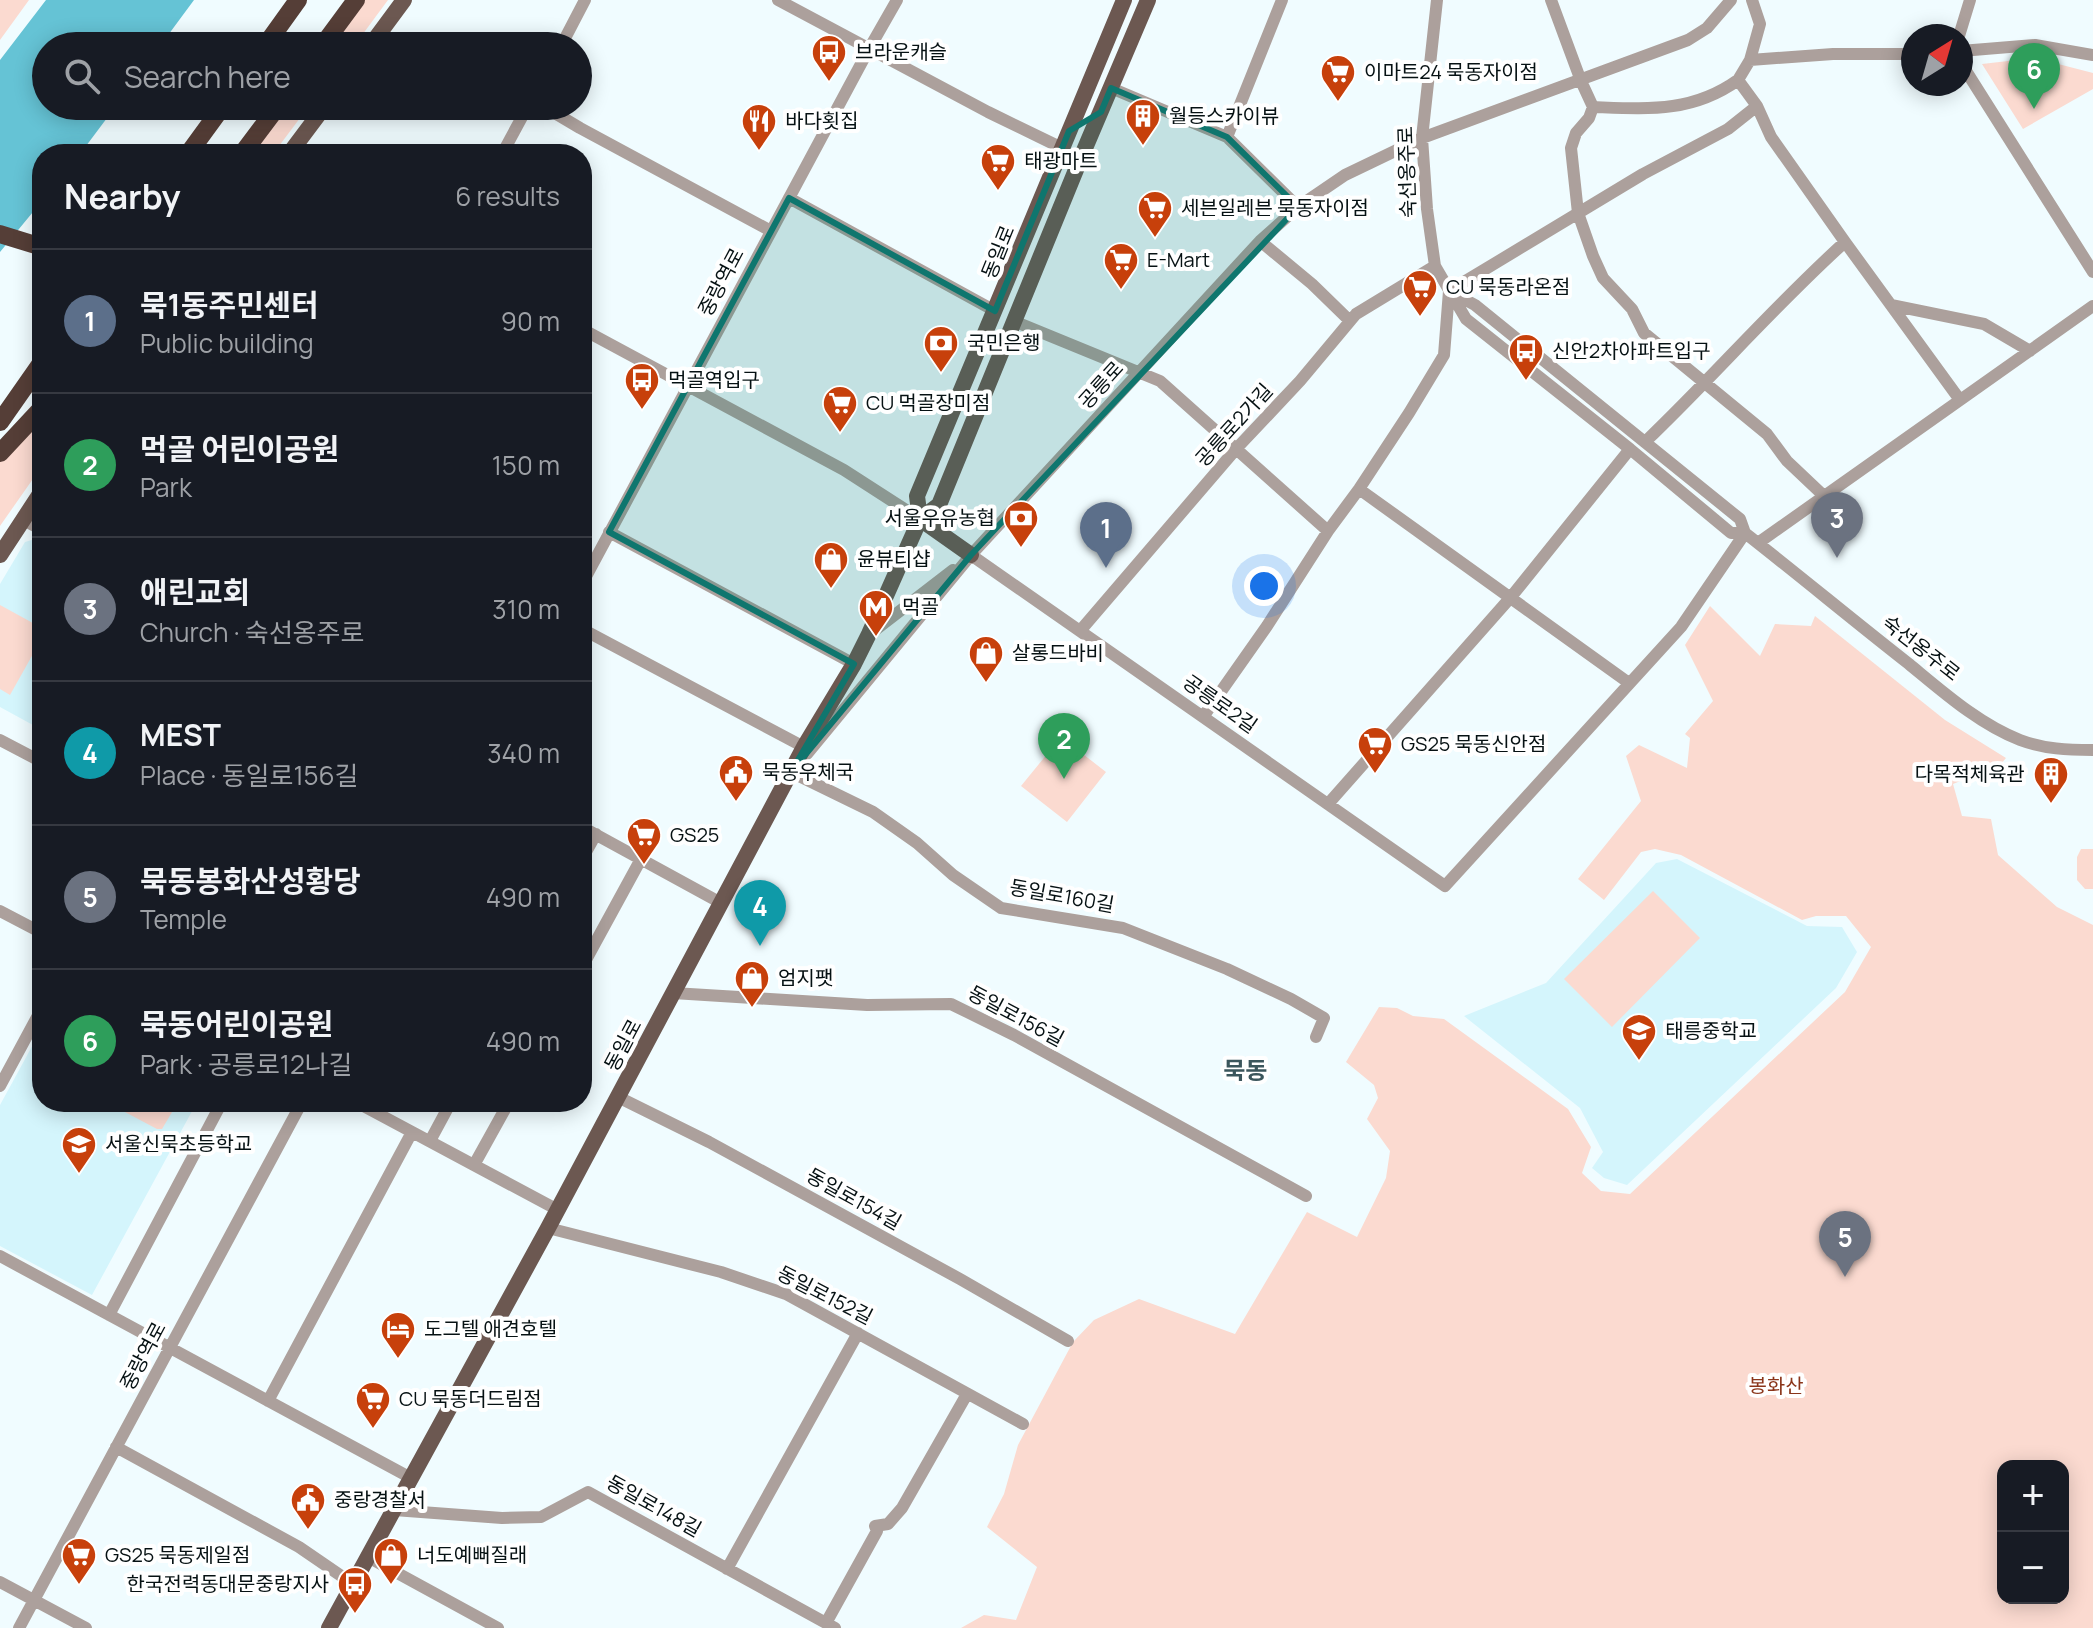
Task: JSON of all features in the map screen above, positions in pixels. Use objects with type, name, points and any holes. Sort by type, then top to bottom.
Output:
[{"type":"highway","points":[[275,32],[298,0]]},
{"type":"highway","points":[[332,32],[356,0]]},
{"type":"highway","points":[[195,144],[213,120]]},
{"type":"highway","points":[[250,144],[268,120]]},
{"type":"highway","points":[[0,234],[32,245]]},
{"type":"highway","points":[[0,422],[32,376]]},
{"type":"highway","points":[[0,453],[32,419]]},
{"type":"main road","points":[[380,32],[404,0]]},
{"type":"main road","name":"동일로","points":[[920,519],[917,496],[1124,0]]},
{"type":"main road","name":"동일로","points":[[329,1628],[558,1210],[804,747],[854,664],[920,519],[939,505],[1148,0]]},
{"type":"main road","points":[[1100,57],[1098,76],[1102,79],[1108,80],[1120,66]]},
{"type":"main road","points":[[1069,131],[1086,116],[1091,121],[1089,140]]},
{"type":"main road","points":[[296,144],[314,120]]},
{"type":"main road","points":[[934,456],[934,474],[942,477],[955,466]]},
{"type":"main road","points":[[0,555],[32,505]]},
{"type":"main road","points":[[920,519],[971,555]]},
{"type":"street","points":[[568,32],[585,0]]},
{"type":"street","points":[[778,0],[1062,148]]},
{"type":"street","name":"중랑역로","points":[[592,565],[897,0]]},
{"type":"street","points":[[1227,137],[1282,0]]},
{"type":"street","name":"숙선옹주로","points":[[1437,0],[1422,138],[1435,266],[1449,291],[1466,319],[1731,533],[1745,533]]},
{"type":"street","points":[[1551,0],[1593,107],[1589,118],[1576,133],[1571,148],[1578,213],[1603,278],[1632,309],[1644,333],[1767,434],[1787,461],[1824,496]]},
{"type":"street","name":"공릉로","points":[[791,772],[971,555],[1260,241],[1298,207],[1345,175],[1422,138],[1688,40],[1707,28],[1731,0]]},
{"type":"street","points":[[1593,107],[1638,109],[1689,104],[1722,91],[1738,80],[1750,60],[1760,24],[1752,0]]},
{"type":"street","points":[[1963,24],[1970,0]]},
{"type":"street","points":[[1973,50],[2035,45],[2093,55]]},
{"type":"street","points":[[1750,60],[1833,54],[1901,54]]},
{"type":"street","points":[[1738,80],[1757,106],[1771,137],[1960,400]]},
{"type":"street","points":[[1973,82],[2093,272]]},
{"type":"street","points":[[1111,88],[1227,137],[1298,207]]},
{"type":"street","points":[[1203,717],[1359,489],[1444,355],[1449,291],[1643,174],[1728,129],[1757,106]]},
{"type":"street","points":[[507,144],[520,120]]},
{"type":"street","points":[[567,120],[771,231]]},
{"type":"street","points":[[789,198],[995,311]]},
{"type":"street","points":[[1260,241],[1312,284],[1350,321]]},
{"type":"street","points":[[1646,441],[1799,284],[1845,242]]},
{"type":"street","name":"공릉로2가길","points":[[1080,631],[1356,314],[1435,266]]},
{"type":"street","name":"숙선옹주로","points":[[1449,291],[1475,305],[1646,441],[1740,519],[1745,533],[1932,683],[1998,730],[2041,747],[2093,750]]},
{"type":"street","points":[[1891,305],[1984,324],[2030,351]]},
{"type":"street","points":[[1758,543],[2093,306]]},
{"type":"street","points":[[1016,322],[1160,381],[1328,531]]},
{"type":"street","points":[[592,334],[844,470],[920,519]]},
{"type":"street","points":[[1328,804],[1511,597],[1630,449]]},
{"type":"street","points":[[1359,489],[1629,683],[1681,627],[1745,533]]},
{"type":"street","points":[[22,519],[32,524]]},
{"type":"street","points":[[609,532],[854,664]]},
{"type":"street","name":"공릉로","points":[[869,634],[971,555]]},
{"type":"street","name":"공릉로2길","points":[[971,555],[1445,886],[1629,683]]},
{"type":"street","points":[[592,634],[804,747]]},
{"type":"street","points":[[0,740],[32,757]]},
{"type":"street","name":"동일로160길","points":[[791,772],[873,812],[1001,908],[1123,928],[1179,949],[1291,999],[1324,1018],[1316,1037]]},
{"type":"street","points":[[592,832],[721,903]]},
{"type":"street","points":[[592,841],[596,834]]},
{"type":"street","points":[[592,949],[641,859]]},
{"type":"street","points":[[0,911],[32,928]]},
{"type":"street","name":"동일로156길","points":[[673,993],[867,1005],[951,1004],[1014,1035],[1306,1196]]},
{"type":"street","points":[[0,1086],[32,1027]]},
{"type":"street","name":"동일로154길","points":[[618,1097],[709,1142],[1068,1341]]},
{"type":"street","points":[[109,1315],[217,1112]]},
{"type":"street","name":"중랑역로","points":[[19,1628],[297,1112]]},
{"type":"street","points":[[375,1112],[558,1210]]},
{"type":"street","points":[[430,1141],[446,1112]]},
{"type":"street","points":[[474,1165],[503,1112]]},
{"type":"street","points":[[268,1401],[412,1132]]},
{"type":"street","name":"동일로152길","points":[[548,1228],[721,1272],[786,1294],[1023,1424]]},
{"type":"street","points":[[0,1256],[411,1478]]},
{"type":"street","points":[[727,1569],[858,1333]]},
{"type":"street","points":[[831,1625],[877,1531],[875,1526],[888,1524],[902,1508],[967,1394]]},
{"type":"street","points":[[116,1447],[299,1547],[353,1584]]},
{"type":"street","name":"동일로148길","points":[[394,1510],[502,1518],[541,1517],[588,1492],[831,1625]]},
{"type":"street","points":[[368,1557],[498,1628]]},
{"type":"street","points":[[0,1582],[86,1628]]},
{"type":"highlighted area","points":[[1111,88],[1227,137],[1298,207],[971,555],[791,772],[854,664],[609,532],[789,198],[995,311],[1069,131],[1101,112]]},
{"type":"shaded area","points":[[32,540],[32,725],[0,707],[0,584],[25,542]]},
{"type":"shaded area","name":"태릉중학교","points":[[1677,859],[1807,926],[1842,927],[1857,952],[1836,988],[1627,1185],[1604,1178],[1592,1168],[1603,1152],[1580,1108],[1464,1016],[1546,983],[1656,863]]},
{"type":"shaded area","name":"서울신묵초등학교","points":[[32,1046],[32,1112],[192,1112],[92,1295],[0,1246],[0,1105]]},
{"type":"green space","points":[[0,0],[29,0],[0,40]]},
{"type":"green space","points":[[364,0],[388,0],[364,32],[340,32]]},
{"type":"green space","points":[[2035,58],[2093,73],[2093,89],[2023,129],[1982,64]]},
{"type":"green space","points":[[277,120],[298,120],[280,144],[259,144]]},
{"type":"green space","points":[[32,426],[32,480],[0,526],[0,460]]},
{"type":"green space","points":[[0,605],[32,623],[32,656],[10,695],[0,689]]},
{"type":"green space","name":"봉화산","points":[[1710,606],[1760,656],[1775,624],[1811,626],[1815,616],[1945,720],[2006,758],[2000,765],[1953,784],[1962,816],[1991,819],[1998,855],[2057,907],[2093,925],[2093,1628],[961,1628],[984,1615],[1016,1620],[1037,1567],[987,1527],[1004,1494],[1018,1445],[1073,1342],[1094,1320],[1139,1299],[1235,1334],[1307,1212],[1357,1237],[1386,1178],[1390,1151],[1367,1119],[1378,1098],[1374,1085],[1346,1062],[1379,1007],[1397,1008],[1413,1016],[1444,1019],[1568,1109],[1591,1147],[1582,1173],[1601,1191],[1630,1194],[1845,992],[1871,947],[1846,916],[1816,916],[1802,920],[1681,855],[1655,849],[1641,852],[1604,900],[1578,879],[1641,801],[1626,756],[1639,745],[1687,768],[1690,738],[1685,734],[1713,701],[1685,645]]},
{"type":"green space","points":[[1061,737],[1106,772],[1067,822],[1021,786]]},
{"type":"green space","points":[[2081,849],[2093,849],[2093,889],[2085,889],[2077,880],[2077,857]]},
{"type":"green space","points":[[1653,891],[1700,938],[1612,1027],[1564,979]]},
{"type":"green space","points":[[125,1112],[172,1112],[162,1129]]},
{"type":"water","points":[[46,0],[194,0],[170,32],[32,32],[32,120],[106,120],[88,144],[32,144],[32,213],[0,252],[0,60]]},
{"type":"place","name":"브라운캐슬","points":[[829,83]]},
{"type":"place","name":"이마트24 묵동자이점","points":[[1338,103]]},
{"type":"place","name":"묵동어린이공원","points":[[2034,109]]},
{"type":"place","name":"월등스카이뷰","points":[[1143,147]]},
{"type":"place","name":"바다횟집","points":[[759,152]]},
{"type":"place","name":"태광마트","points":[[998,192]]},
{"type":"place","name":"세븐일레븐 묵동자이점","points":[[1155,239]]},
{"type":"place","name":"E-Mart","points":[[1121,291]]},
{"type":"place","name":"CU 묵동라온점","points":[[1420,318]]},
{"type":"place","name":"국민은행","points":[[941,374]]},
{"type":"place","name":"신안2차아파트입구","points":[[1526,382]]},
{"type":"place","name":"먹골역입구","points":[[642,411]]},
{"type":"place","name":"CU 먹골장미점","points":[[840,434]]},
{"type":"place","name":"서울우유농협","points":[[1021,549]]},
{"type":"place","name":"애린교회","points":[[1837,558]]},
{"type":"place","name":"묵1동주민센터","points":[[1106,568]]},
{"type":"place","name":"윤뷰티샵","points":[[831,590]]},
{"type":"place","name":"먹골","points":[[876,638]]},
{"type":"place","name":"살롱드바비","points":[[986,684]]},
{"type":"place","name":"GS25 묵동신안점","points":[[1375,775]]},
{"type":"place","name":"먹골 어린이공원","points":[[1064,779]]},
{"type":"place","name":"묵동우체국","points":[[736,803]]},
{"type":"place","name":"다목적체육관","points":[[2051,805]]},
{"type":"place","name":"GS25","points":[[644,866]]},
{"type":"place","name":"MEST","points":[[760,946]]},
{"type":"place","name":"엄지팻","points":[[752,1009]]},
{"type":"place","name":"태릉중학교","points":[[1639,1062]]},
{"type":"place","name":"서울신묵초등학교","points":[[79,1175]]},
{"type":"place","name":"묵동봉화산성황당","points":[[1845,1277]]},
{"type":"place","name":"도그텔 애견호텔","points":[[398,1360]]},
{"type":"place","name":"CU 묵동더드림점","points":[[373,1430]]},
{"type":"place","name":"중랑경찰서","points":[[308,1531]]},
{"type":"place","name":"GS25 묵동제일점","points":[[79,1586]]},
{"type":"place","name":"너도예뻐질래","points":[[391,1586]]},
{"type":"place","name":"한국전력동대문중랑지사","points":[[355,1615]]},
{"type":"district","name":"묵동","points":[[1245,1071]]}]
